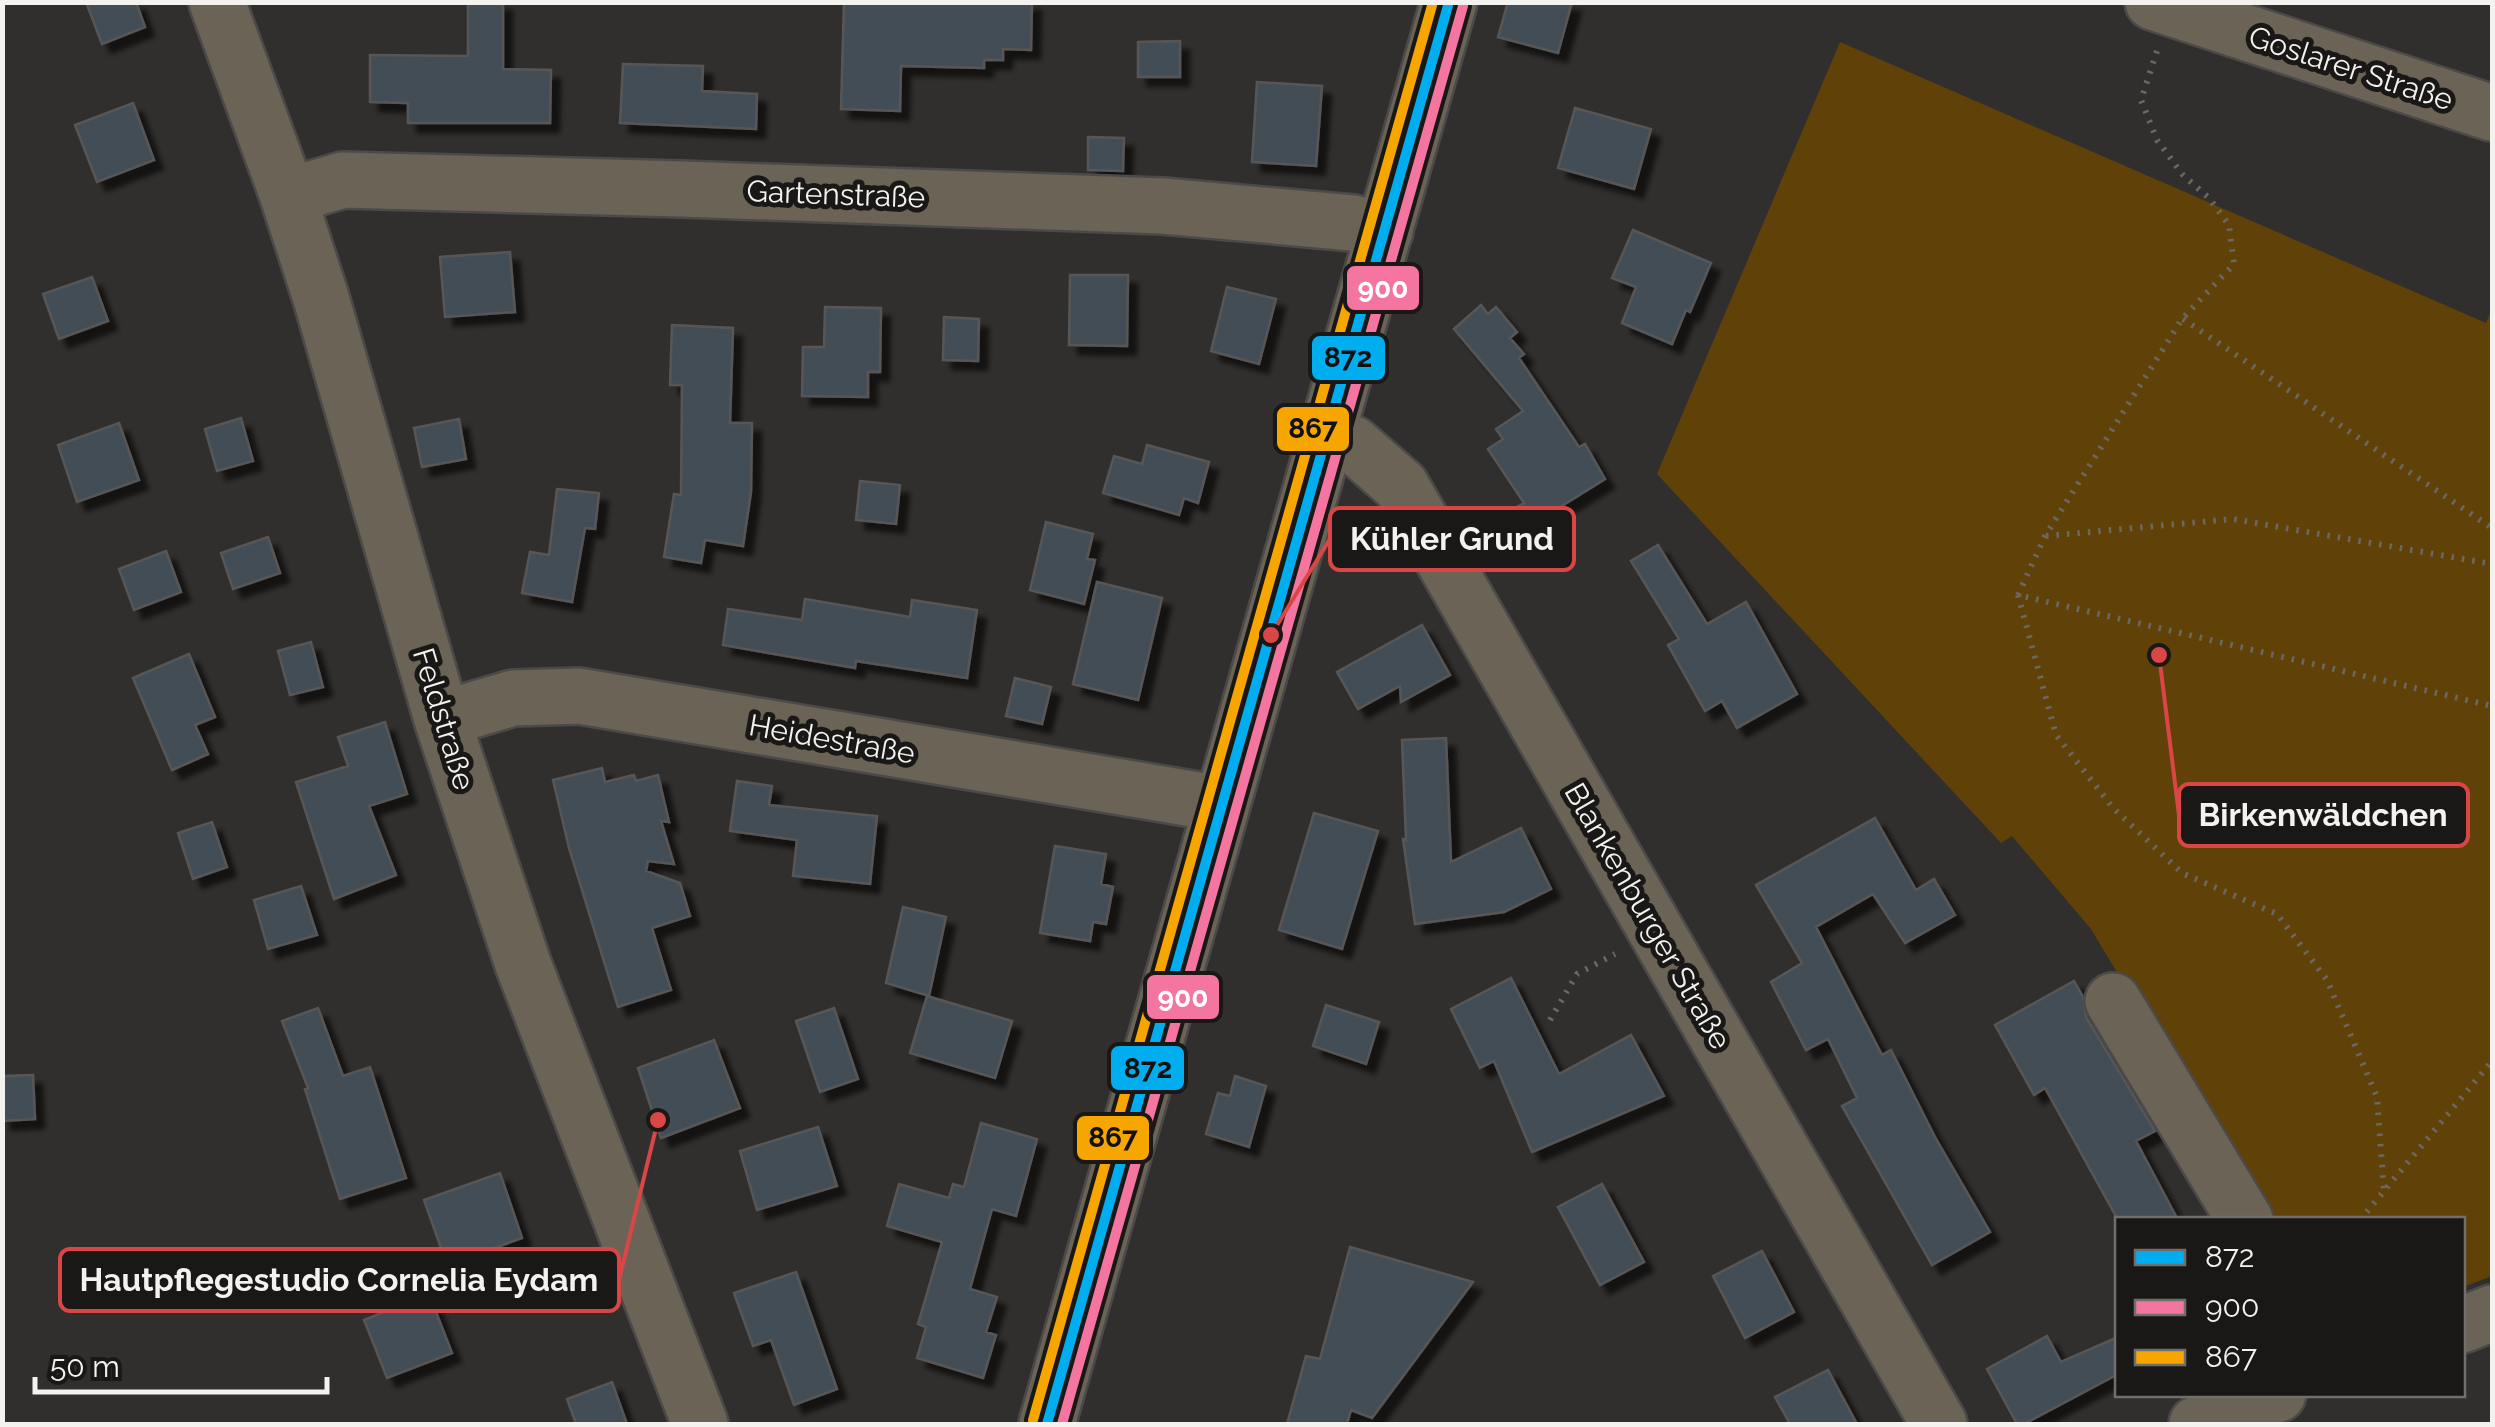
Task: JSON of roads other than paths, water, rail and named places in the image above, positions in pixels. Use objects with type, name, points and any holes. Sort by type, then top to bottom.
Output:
[{"type":"street","name":"Feldstraße","points":[[217,2],[321,298],[442,719],[523,964],[700,1424]]},
{"type":"street","points":[[1047,1424],[1449,2]]},
{"type":"street","name":"Goslarer Straße","points":[[2162,6],[2492,112]]},
{"type":"street","name":"Gartenstraße","points":[[288,196],[343,180],[682,188],[1163,206],[1353,223],[1385,232]]},
{"type":"street","name":"Blankenburger Straße","points":[[1329,434],[1353,444],[1402,486],[1939,1424]]},
{"type":"street","name":"Heidestraße","points":[[442,719],[512,698],[579,696],[1222,804]]},
{"type":"street","points":[[2113,1002],[2242,1217]]},
{"type":"street","points":[[2465,1324],[2492,1314]]},
{"type":"street","points":[[2197,1424],[2270,1397]]},
{"type":"place","name":"Kühler Grund","points":[[1271,635]]},
{"type":"place","name":"Birkenwäldchen","points":[[2159,655]]},
{"type":"place","name":"Hautpflegestudio Cornelia Eydam","points":[[658,1120]]}]
